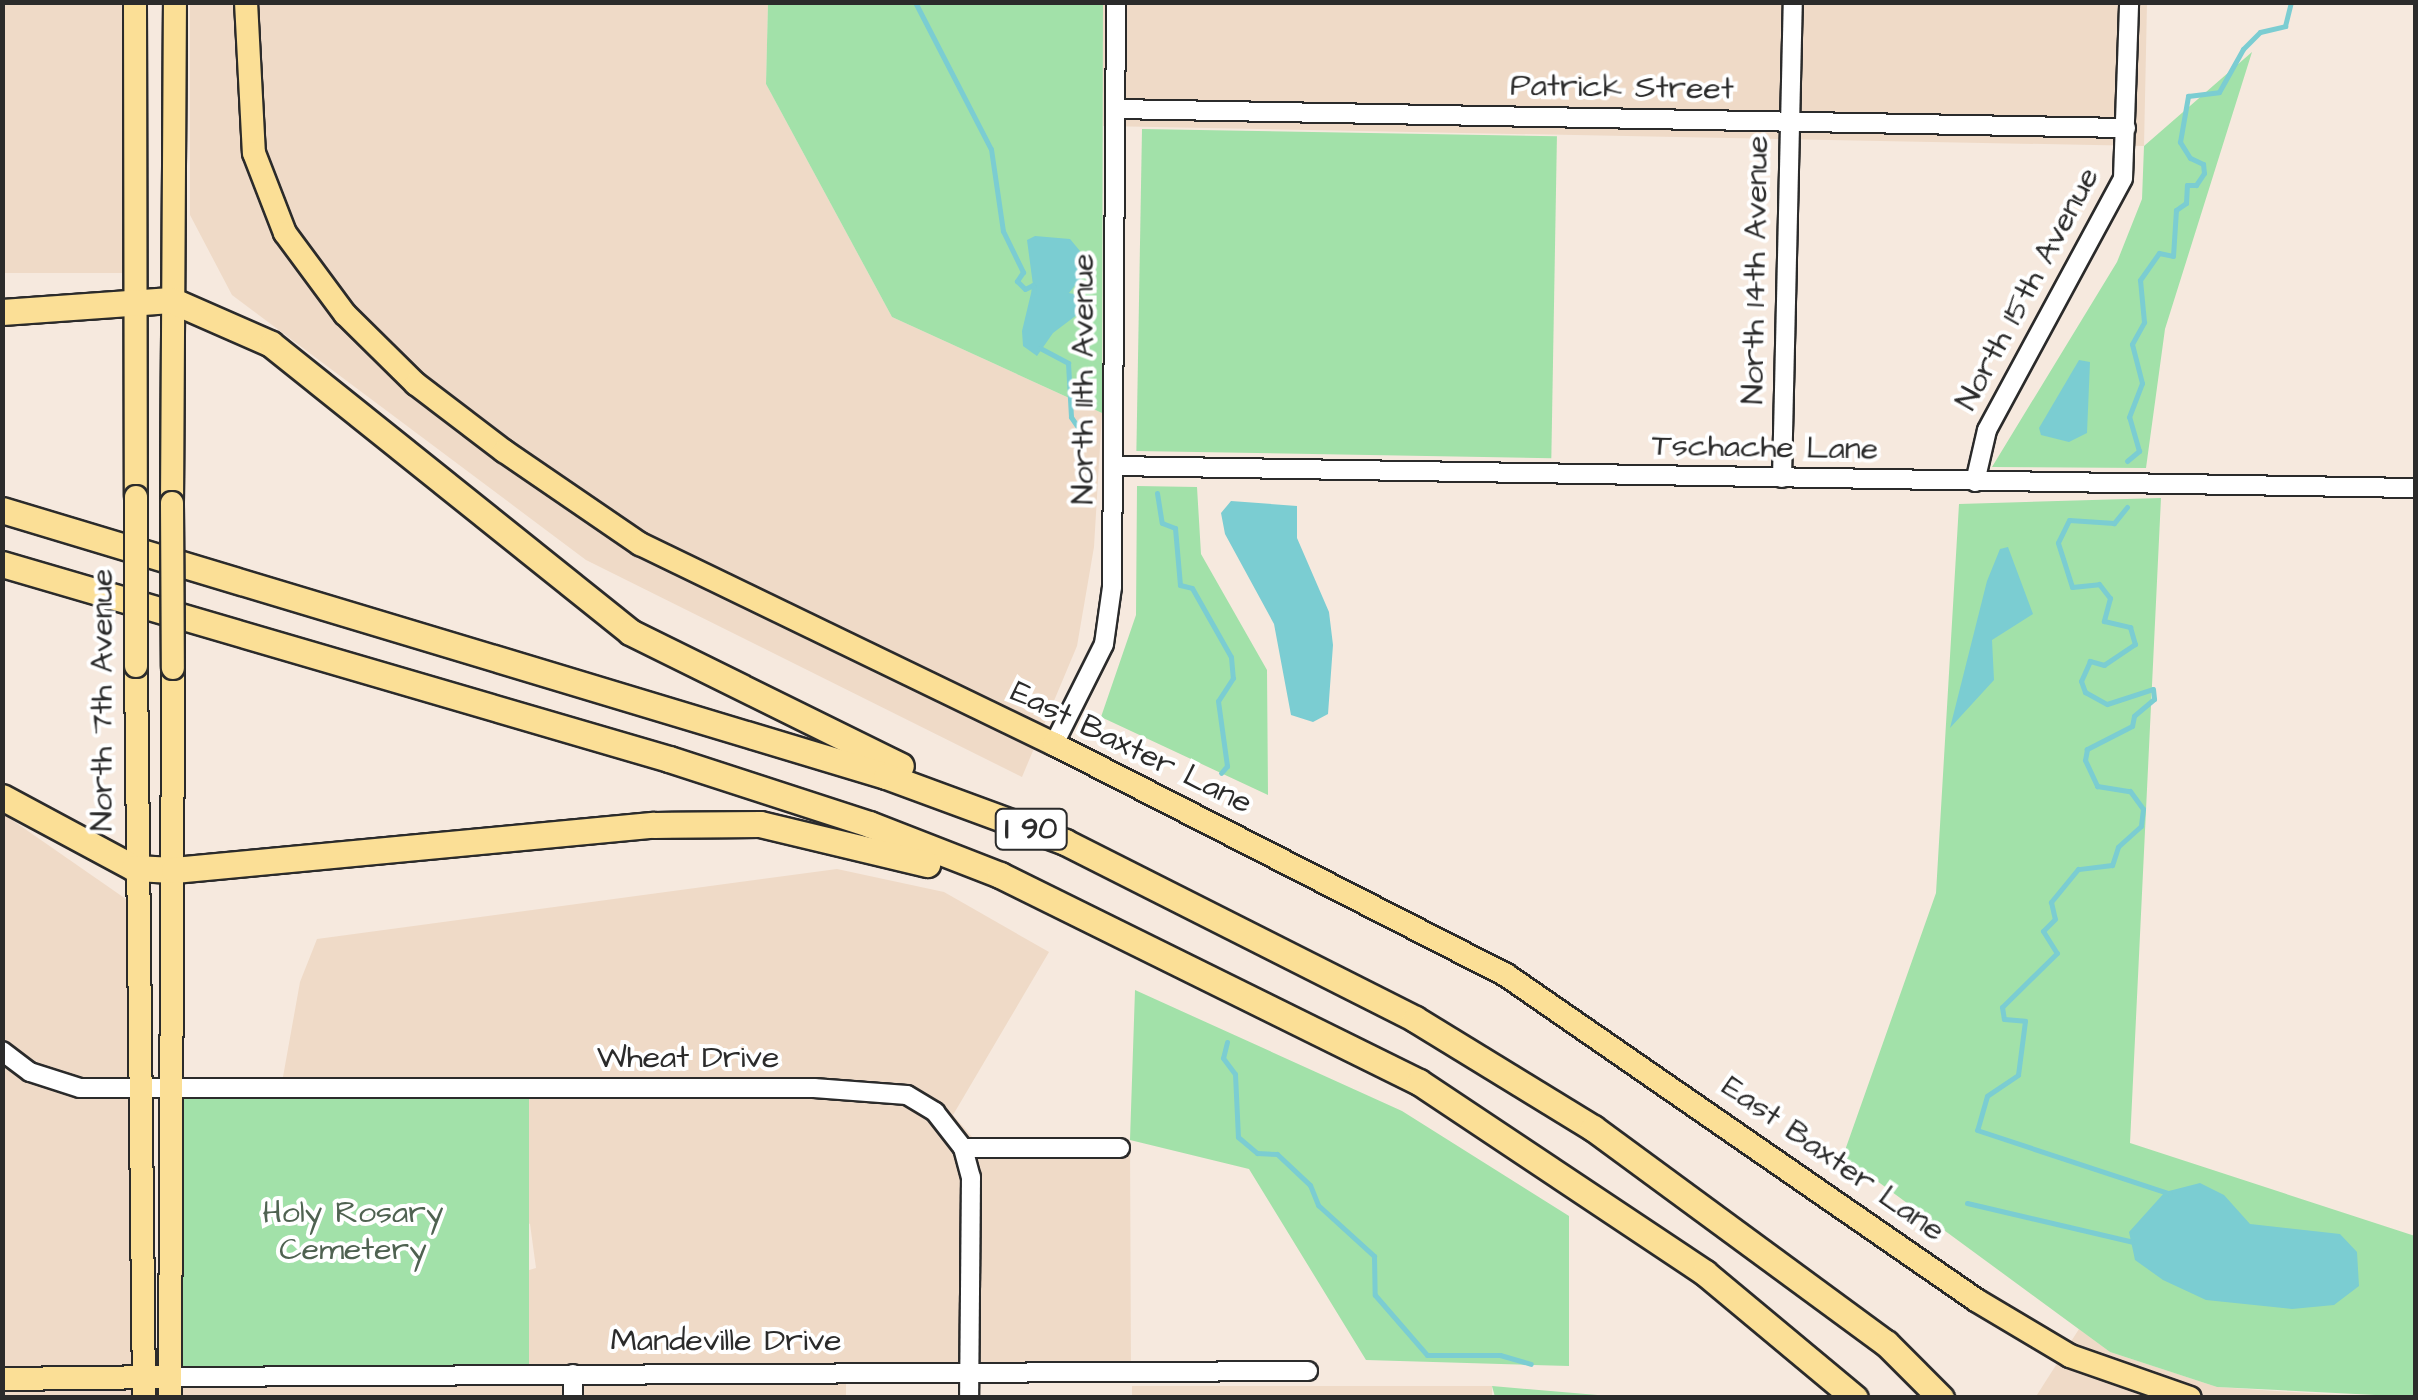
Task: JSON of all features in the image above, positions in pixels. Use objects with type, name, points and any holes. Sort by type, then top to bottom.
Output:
[{"type":"highway","points":[[2,312],[138,299],[172,300],[271,344],[630,632],[741,692],[1064,842]]},
{"type":"highway","name":"I 90","points":[[2,510],[886,776],[1064,842],[1414,1018],[1592,1128],[1886,1343],[1941,1398]]},
{"type":"highway","name":"I 90","points":[[2,564],[869,824],[1000,876],[1419,1082],[1705,1273],[1855,1398]]},
{"type":"highway","points":[[2,797],[134,868],[174,870],[654,825],[760,824],[904,855],[1130,940]]},
{"type":"main road","name":"North 7th Avenue","points":[[136,2],[134,868],[144,1387]]},
{"type":"main road","points":[[161,2],[174,106]]},
{"type":"main road","points":[[170,1387],[176,2]]},
{"type":"main road","name":"East Baxter Lane","points":[[246,2],[254,154],[285,233],[327,295],[416,384],[640,544],[1054,744],[1506,976],[1976,1300],[2070,1356],[2190,1398]]},
{"type":"main road","name":"Mandeville Drive","points":[[2,1379],[170,1387]]},
{"type":"street","name":"North 11th Avenue","points":[[1054,744],[1104,644],[1114,466],[1116,2]]},
{"type":"street","name":"North 14th Avenue","points":[[1782,478],[1793,2]]},
{"type":"street","name":"North 15th Avenue","points":[[1975,482],[1987,430],[2108,216],[2123,178],[2129,2]]},
{"type":"street","name":"Patrick Street","points":[[1116,109],[2126,128]]},
{"type":"street","name":"Tschache Lane","points":[[1114,466],[2416,488]]},
{"type":"street","name":"Wheat Drive","points":[[2,1052],[57,1084],[139,1088],[884,1089],[934,1112],[963,1148]]},
{"type":"street","points":[[968,1398],[971,1178],[963,1148],[1120,1148]]},
{"type":"street","name":"Mandeville Drive","points":[[170,1387],[573,1374],[1308,1371]]},
{"type":"street","points":[[573,1374],[573,1398]]},
{"type":"shaded area","points":[[3,2],[123,2],[123,273],[3,273]]},
{"type":"shaded area","points":[[190,3],[768,3],[766,84],[892,317],[1102,413],[1094,547],[1077,646],[1022,777],[586,560],[232,295],[190,215]]},
{"type":"shaded area","points":[[1103,3],[2147,3],[2144,146],[1103,126]]},
{"type":"shaded area","points":[[2,813],[136,906],[143,1397],[3,1397]]},
{"type":"shaded area","points":[[837,869],[944,892],[1049,952],[953,1115],[973,1138],[1130,1140],[1131,1370],[846,1373],[846,1398],[170,1398],[170,1377],[536,1268],[530,1224],[281,1088],[300,982],[317,939]]},
{"type":"shaded area","points":[[2079,1329],[2110,1352],[2217,1387],[2370,1397],[2035,1398]]},
{"type":"shaded area","points":[[1132,1386],[1492,1386],[1492,1398],[1132,1398]]},
{"type":"green space","points":[[768,3],[1103,3],[1102,413],[892,317],[766,84]]},
{"type":"green space","points":[[2252,52],[2165,329],[2146,468],[1992,467],[2117,262],[2142,199],[2144,146]]},
{"type":"green space","points":[[1142,129],[1557,136],[1551,458],[1136,451]]},
{"type":"green space","points":[[1137,486],[1197,487],[1201,554],[1267,670],[1268,795],[1101,717],[1136,615]]},
{"type":"green space","points":[[2161,498],[2130,1143],[2415,1236],[2415,1397],[2217,1387],[2110,1352],[1843,1156],[1936,893],[1959,504]]},
{"type":"green space","points":[[1135,990],[1402,1111],[1569,1216],[1569,1366],[1366,1360],[1249,1169],[1130,1140]]},
{"type":"green space","name":"Holy Rosary Cemetery","points":[[174,1088],[529,1088],[529,1377],[174,1377]]},
{"type":"green space","points":[[1492,1386],[1621,1397],[1495,1397]]},
{"type":"water","points":[[1035,236],[1070,239],[1080,251],[1083,275],[1069,293],[1084,296],[1086,308],[1053,333],[1037,356],[1023,346],[1022,331],[1033,285],[1027,240]]},
{"type":"water","points":[[2079,360],[2090,362],[2087,433],[2069,442],[2041,435],[2039,428]]},
{"type":"water","points":[[1231,501],[1297,506],[1297,538],[1329,612],[1333,645],[1328,714],[1313,722],[1291,715],[1274,624],[1225,534],[1221,513]]},
{"type":"water","points":[[2008,547],[2033,614],[1992,640],[1994,680],[1950,728],[1987,581],[2000,549]]},
{"type":"water","points":[[2200,1183],[2224,1195],[2250,1224],[2340,1234],[2357,1252],[2359,1286],[2334,1305],[2292,1309],[2206,1300],[2163,1280],[2135,1260],[2129,1232],[2165,1192]]},
{"type":"waterway","points":[[915,2],[991,149],[1003,231],[1023,272],[1017,281],[1025,289],[1033,285],[1034,292]]},
{"type":"waterway","points":[[2127,461],[2139,451],[2129,417],[2142,383],[2132,344],[2144,322],[2140,280],[2159,253],[2173,256],[2176,210],[2186,203],[2187,185],[2196,185],[2204,173],[2203,164],[2190,158],[2180,142],[2188,96],[2219,92],[2243,49],[2260,32],[2285,26],[2291,2]]},
{"type":"waterway","points":[[1040,348],[1068,363],[1071,417],[1085,438]]},
{"type":"waterway","points":[[1157,493],[1162,523],[1175,528],[1180,585],[1192,588],[1231,657],[1233,678],[1218,701],[1227,766],[1221,773]]},
{"type":"waterway","points":[[2127,507],[2114,523],[2069,520],[2058,543],[2072,587],[2099,584],[2110,598],[2104,621],[2130,627],[2135,644],[2104,665],[2090,661],[2081,681],[2085,692],[2107,704],[2153,689],[2154,699],[2134,716],[2132,726],[2087,749],[2085,760],[2097,786],[2130,791],[2143,809],[2141,826],[2118,847],[2112,865],[2078,869],[2051,902],[2055,919],[2043,931],[2057,953],[2002,1007],[2004,1019],[2025,1021],[2018,1075],[1987,1096],[1977,1130],[2170,1194]]},
{"type":"waterway","points":[[1227,1042],[1223,1058],[1235,1074],[1238,1137],[1257,1153],[1277,1154],[1310,1185],[1318,1205],[1374,1256],[1375,1295],[1427,1355],[1500,1355],[1531,1364]]},
{"type":"waterway","points":[[1967,1203],[2133,1242]]}]
